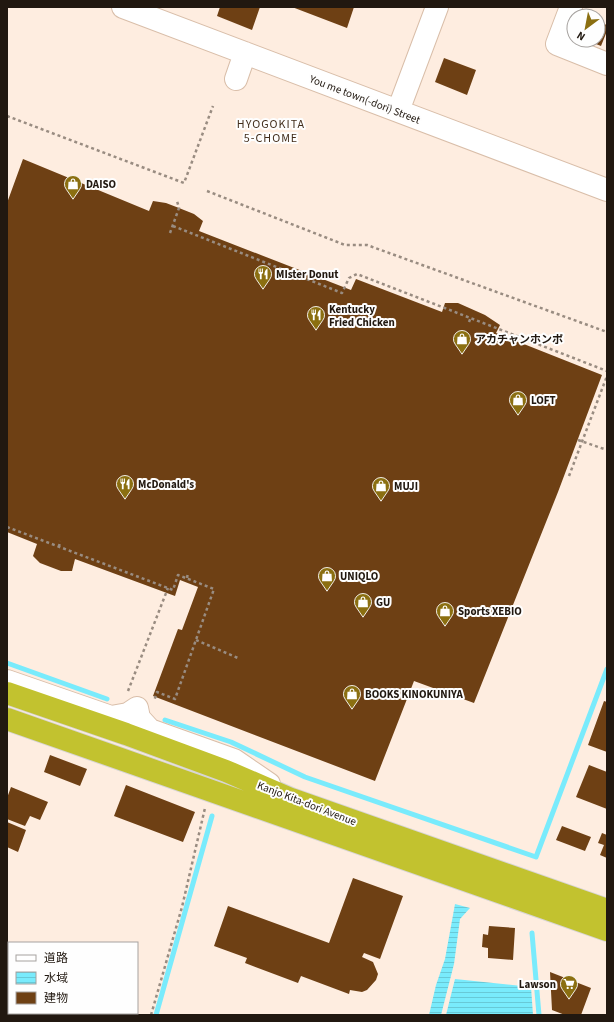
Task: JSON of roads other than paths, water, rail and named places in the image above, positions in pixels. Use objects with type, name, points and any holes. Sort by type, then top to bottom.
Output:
[{"type":"highway","name":"Kanjo Kita-dori Avenue","points":[[7,693],[218,768],[291,799],[607,910]]},
{"type":"highway","name":"Kanjo Kita-dori Avenue","points":[[7,719],[607,930]]},
{"type":"street","name":"You me town(-dori) Street","points":[[123,7],[607,190]]},
{"type":"street","points":[[398,111],[437,7]]},
{"type":"street","points":[[571,7],[557,44],[607,64]]},
{"type":"street","points":[[236,79],[245,53]]},
{"type":"street","points":[[7,681],[111,717],[128,714],[136,708],[139,718],[150,730],[234,760],[291,799]]},
{"type":"water","points":[[455,904],[470,908],[460,919],[454,964],[441,1015],[429,1015],[436,985],[445,959]]},
{"type":"water","points":[[455,979],[531,987],[533,1015],[446,1015]]},
{"type":"waterway","points":[[7,663],[107,699]]},
{"type":"waterway","points":[[165,720],[231,742],[305,777],[536,857],[607,669]]},
{"type":"waterway","points":[[156,1015],[212,816]]},
{"type":"waterway","points":[[532,933],[539,1015]]},
{"type":"place","name":"DAISO","points":[[73,199]]},
{"type":"place","name":"MIster Donut","points":[[263,289]]},
{"type":"place","name":"Kentucky Fried Chicken","points":[[316,330]]},
{"type":"place","name":"アカチャンホンポ","points":[[462,354]]},
{"type":"place","name":"LOFT","points":[[518,415]]},
{"type":"place","name":"McDonald's","points":[[125,499]]},
{"type":"place","name":"MUJI","points":[[381,501]]},
{"type":"place","name":"UNIQLO","points":[[327,591]]},
{"type":"place","name":"GU","points":[[363,617]]},
{"type":"place","name":"Sports XEBIO","points":[[445,626]]},
{"type":"place","name":"BOOKS KINOKUNIYA","points":[[352,709]]},
{"type":"place","name":"Lawson","points":[[569,999]]},
{"type":"district","name":"HYOGOKITA 5-CHOME","points":[[271,131]]}]
